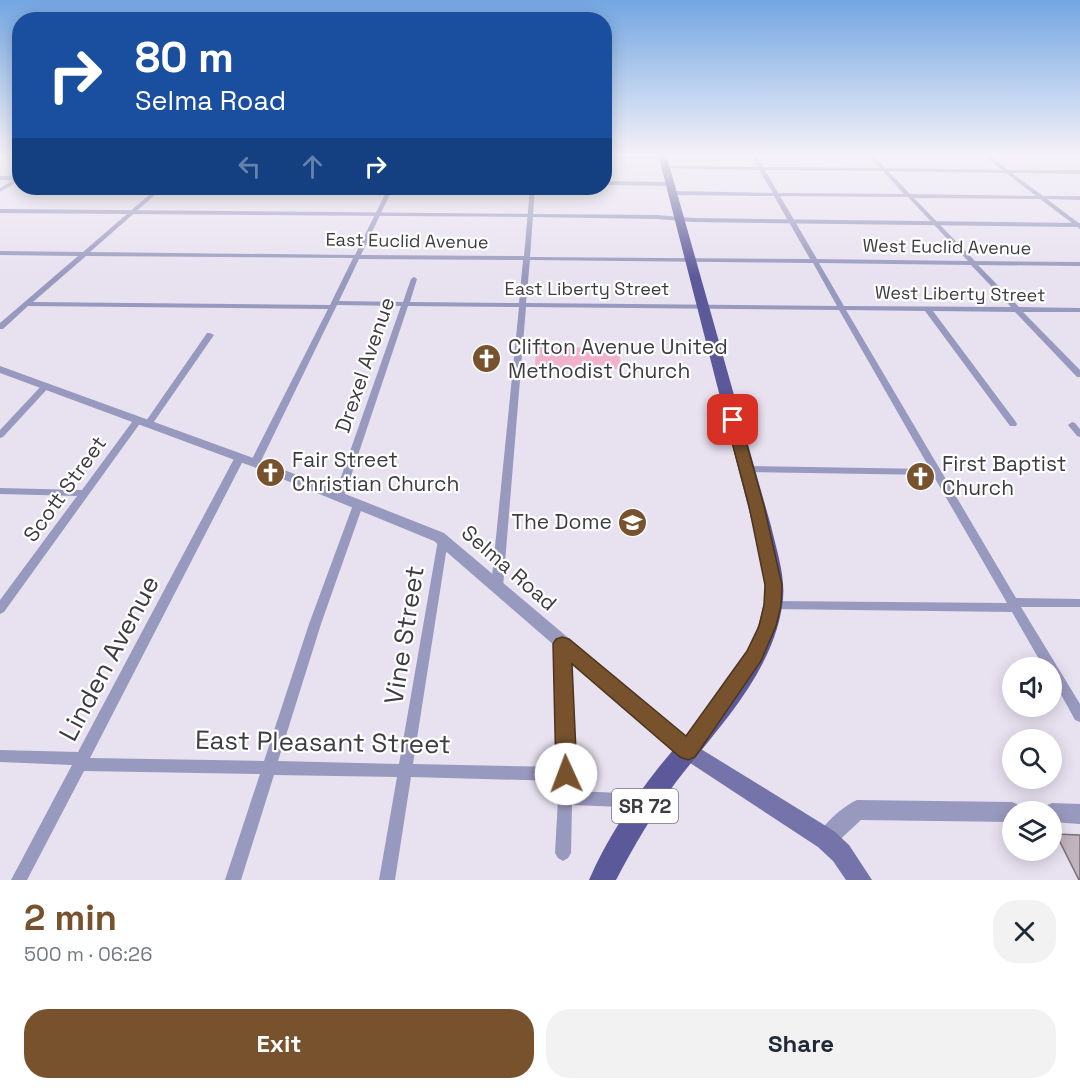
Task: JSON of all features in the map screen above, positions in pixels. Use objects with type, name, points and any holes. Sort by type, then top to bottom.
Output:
[{"type":"main road","name":"SR 72","points":[[606,874],[651,796],[688,750],[751,662],[768,626],[773,605],[772,571],[674,195]]},
{"type":"main road","points":[[688,750],[826,839],[841,853],[860,880]]},
{"type":"street","points":[[0,327],[151,195]]},
{"type":"street","points":[[255,463],[387,195]]},
{"type":"street","points":[[497,587],[532,195]]},
{"type":"street","points":[[777,195],[1045,657]]},
{"type":"street","points":[[847,195],[1080,198]]},
{"type":"street","points":[[1038,195],[1079,225]]},
{"type":"street","points":[[909,196],[1080,375]]},
{"type":"street","points":[[0,211],[531,215],[1079,225]]},
{"type":"street","name":"East Euclid Avenue","points":[[0,253],[814,261]]},
{"type":"street","name":"West Euclid Avenue","points":[[814,261],[1080,264]]},
{"type":"street","name":"Drexel Avenue","points":[[339,497],[414,279]]},
{"type":"street","name":"East Liberty Street","points":[[26,304],[524,303],[840,307]]},
{"type":"street","name":"West Liberty Street","points":[[840,307],[1080,310]]},
{"type":"street","points":[[927,308],[1014,424]]},
{"type":"street","name":"Scott Street","points":[[0,609],[84,493],[143,422],[210,335]]},
{"type":"street","name":"Selma Road","points":[[0,369],[255,463],[443,540],[688,750]]},
{"type":"street","points":[[0,435],[46,386]]},
{"type":"street","points":[[1072,425],[1080,434]]},
{"type":"street","name":"Linden Avenue","points":[[19,880],[240,458]]},
{"type":"street","points":[[746,469],[936,472]]},
{"type":"street","points":[[0,491],[84,493]]},
{"type":"street","points":[[233,880],[315,624],[358,505]]},
{"type":"street","name":"Vine Street","points":[[387,880],[443,540]]},
{"type":"street","points":[[773,605],[1080,603]]},
{"type":"street","points":[[562,644],[566,774],[563,853]]},
{"type":"street","points":[[1062,686],[1080,716]]},
{"type":"street","name":"East Pleasant Street","points":[[0,756],[269,767],[566,774]]},
{"type":"street","points":[[565,798],[622,800]]},
{"type":"street","points":[[826,839],[857,810],[1002,812]]},
{"type":"street","points":[[1062,813],[1080,814]]},
{"type":"shaded area","points":[[536,347],[619,348],[621,369],[535,368]]},
{"type":"building","points":[[1062,834],[1080,835],[1079,880],[1062,846]]},
{"type":"place","name":"Clifton Avenue United Methodist Church","points":[[487,359]]},
{"type":"place","name":"Fair Street Christian Church","points":[[271,472]]},
{"type":"place","name":"First Baptist Church","points":[[921,476]]},
{"type":"place","name":"The Dome","points":[[633,522]]},
{"type":"route","points":[[566,774],[562,644],[660,729],[688,750],[755,656],[768,626],[773,605],[774,585],[757,506],[733,420]]}]
